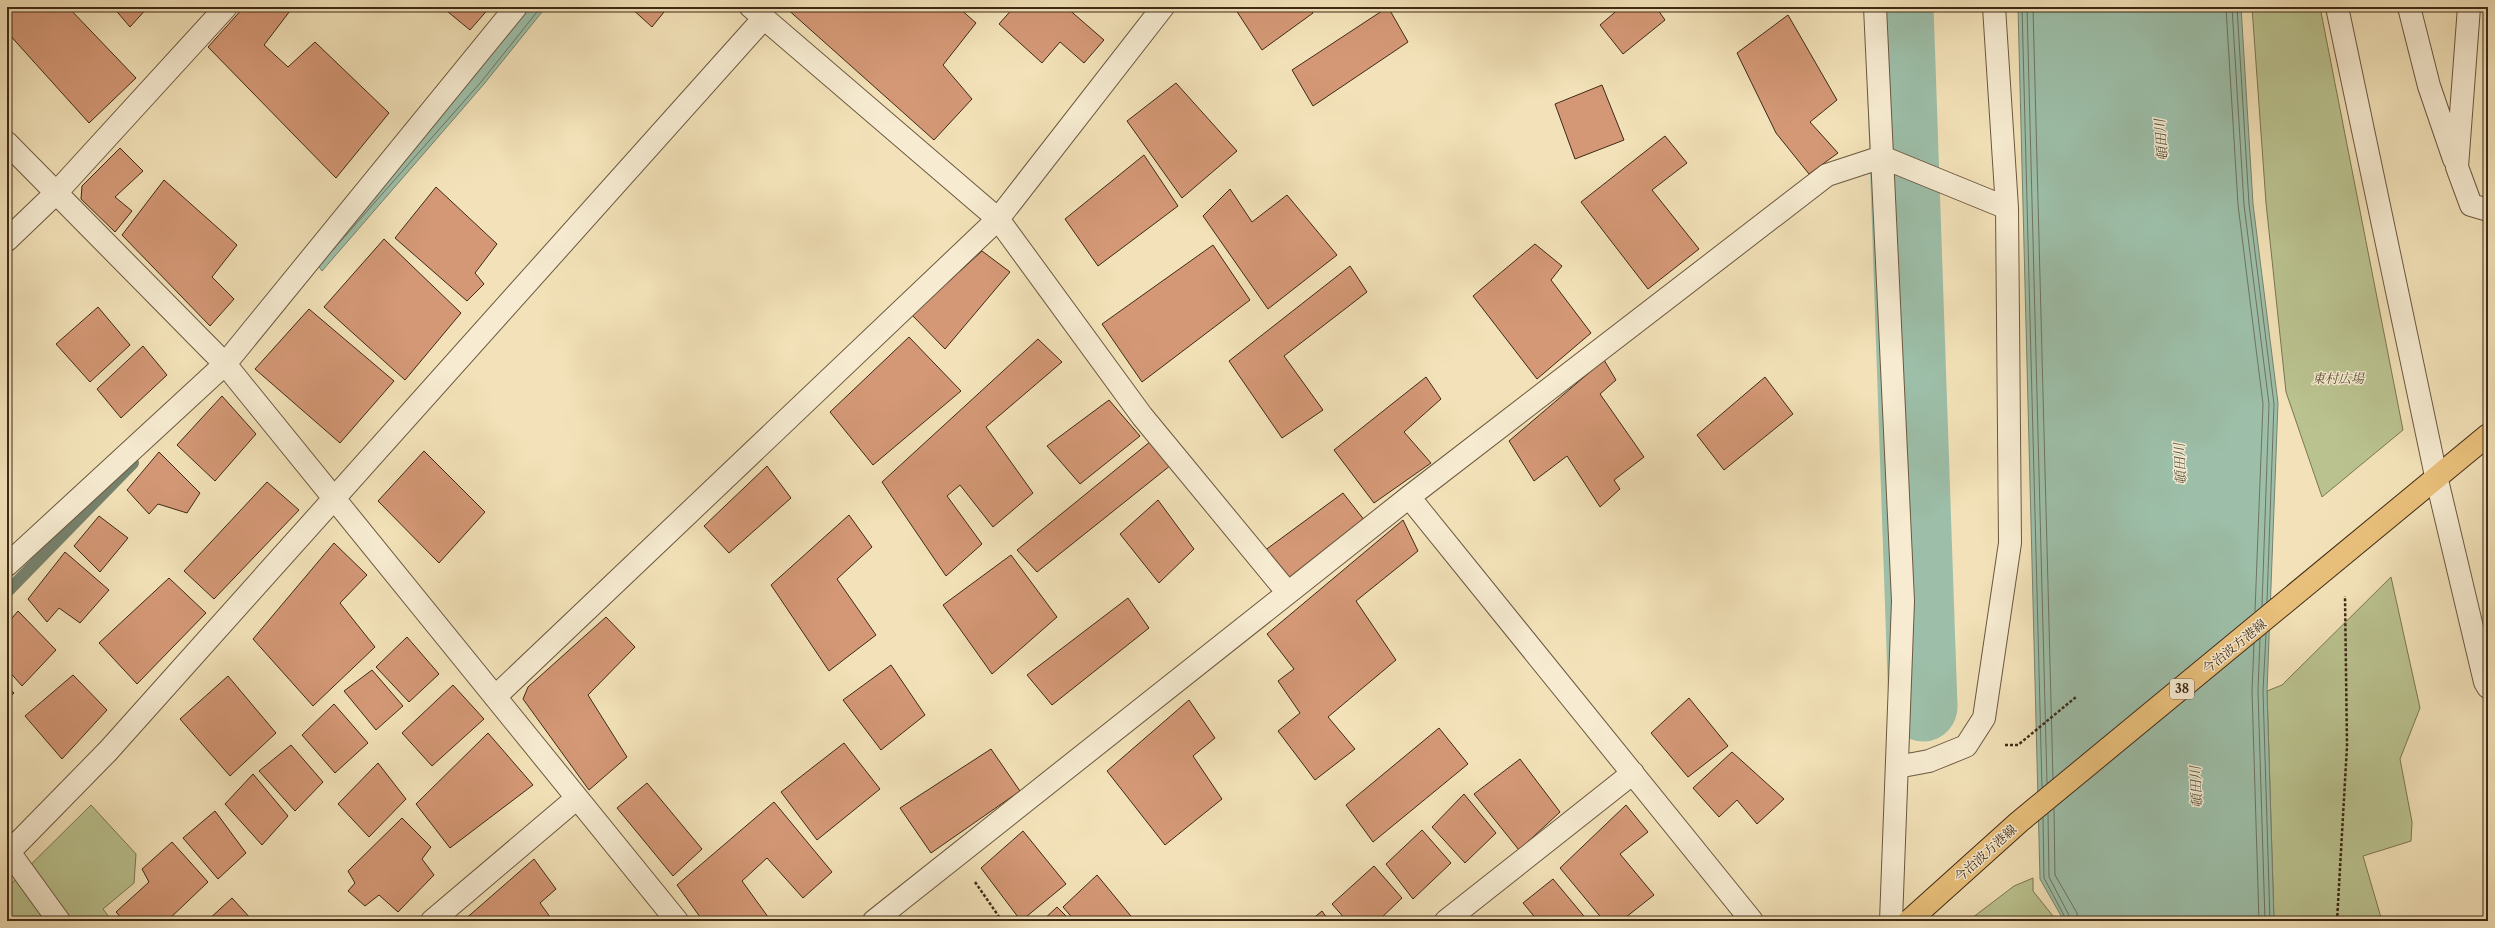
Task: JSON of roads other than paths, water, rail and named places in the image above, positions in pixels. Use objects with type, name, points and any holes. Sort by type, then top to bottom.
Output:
[{"type":"main road","name":"今治波方港線","points":[[1909,921],[2019,822],[2344,556],[2436,476],[2488,435]]},
{"type":"street","points":[[7,240],[56,193],[226,7]]},
{"type":"street","points":[[7,565],[225,364],[516,7]]},
{"type":"street","points":[[495,697],[998,219],[1163,7]]},
{"type":"street","points":[[1875,7],[1903,601],[1898,767],[1891,921]]},
{"type":"street","points":[[1898,767],[1929,760],[1966,746],[1984,718],[2010,543],[2006,208],[1994,7]]},
{"type":"street","points":[[2337,7],[2436,476],[2482,672],[2488,687]]},
{"type":"street","points":[[2409,7],[2429,86],[2471,205],[2487,206]]},
{"type":"street","points":[[2457,168],[2469,7]]},
{"type":"street","points":[[59,921],[8,853],[108,751],[334,497],[757,13],[998,219],[1142,416],[1288,593]]},
{"type":"street","points":[[7,143],[225,364],[677,921]]},
{"type":"street","points":[[874,921],[1409,497],[1827,175],[1882,157],[2006,208]]},
{"type":"street","points":[[1409,497],[1752,921]]},
{"type":"street","points":[[1446,921],[1633,773]]},
{"type":"street","points":[[432,921],[577,798]]},
{"type":"water","points":[[524,7],[546,7],[484,84],[322,271],[315,261]]},
{"type":"water","name":"頓田川","points":[[2018,7],[2241,7],[2253,204],[2278,403],[2267,691],[2274,921],[2064,921],[2040,879]]},
{"type":"waterway","points":[[1899,7],[1923,707]]},
{"type":"waterway","points":[[7,592],[133,463]]},
{"type":"park label","name":"東村広場","points":[[2338,378]]}]
